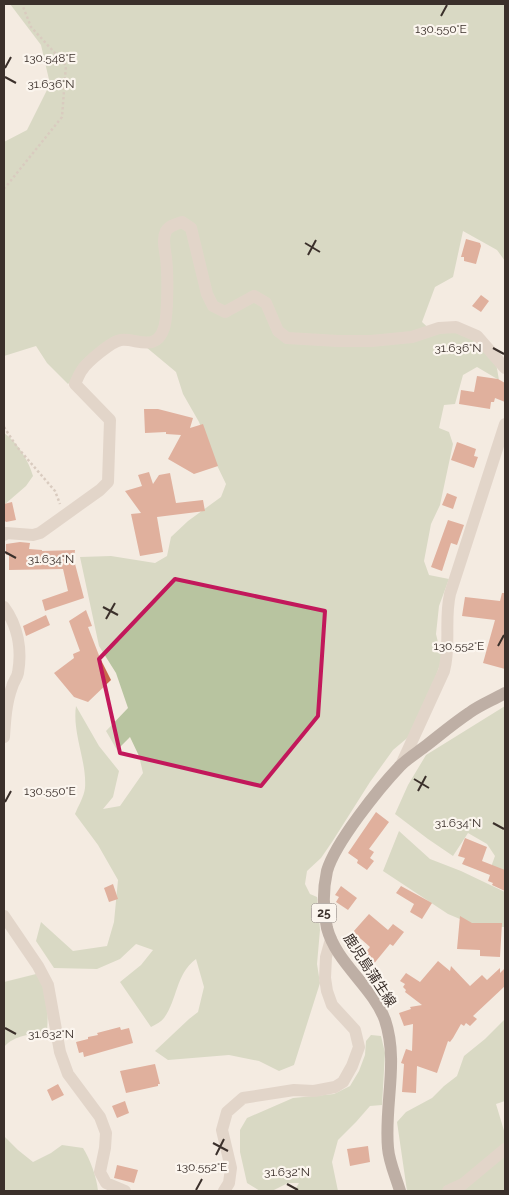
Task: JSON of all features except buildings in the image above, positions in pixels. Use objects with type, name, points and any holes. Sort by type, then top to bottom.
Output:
[{"type":"main road","name":"鹿児島蒲生線","points":[[400,1191],[388,1150],[387,1130],[392,1063],[385,1020],[379,1007],[354,975],[331,939],[324,913],[324,894],[328,871],[338,850],[354,825],[370,802],[401,765],[470,712],[505,693]]},
{"type":"street","points":[[4,535],[6,533],[33,535],[40,533],[100,490],[108,482],[110,420],[75,384],[82,370],[93,358],[119,340],[134,340],[143,344],[153,341],[162,334],[167,279],[164,244],[166,232],[173,224],[182,222],[191,228],[207,294],[213,306],[225,312],[254,296],[266,303],[278,331],[287,338],[371,341],[412,337],[439,328],[456,327],[477,336],[505,368]]},
{"type":"street","points":[[401,765],[444,671],[448,657],[450,594],[505,424]]},
{"type":"street","points":[[4,607],[15,627],[19,642],[18,675],[9,697],[5,716],[4,737]]},
{"type":"street","points":[[4,916],[38,966],[48,985],[60,1052],[68,1074],[100,1117],[106,1133],[100,1172],[106,1183],[125,1191]]},
{"type":"street","points":[[224,1191],[231,1168],[222,1130],[227,1112],[243,1098],[294,1090],[314,1091],[335,1087],[344,1082],[352,1066],[359,1047],[355,1030],[332,1005],[327,991],[325,978],[326,957],[331,939]]},
{"type":"street","points":[[448,1191],[463,1184],[505,1149]]},
{"type":"path","points":[[4,189],[62,116],[66,64],[31,27],[22,4]]},
{"type":"path","points":[[4,427],[17,447],[54,491],[64,515]]},
{"type":"highlighted area","points":[[175,579],[325,611],[318,716],[261,786],[120,753],[99,659]]},
{"type":"green space","points":[[10,4],[505,4],[505,261],[497,250],[463,231],[453,277],[435,287],[422,322],[434,333],[454,328],[476,338],[496,363],[499,380],[477,367],[463,375],[455,404],[444,405],[439,428],[449,432],[453,444],[440,505],[431,524],[424,561],[429,575],[449,579],[439,606],[436,634],[442,659],[427,701],[412,734],[393,750],[321,858],[307,871],[305,884],[310,894],[317,897],[320,930],[317,964],[320,983],[294,1065],[279,1071],[259,1061],[229,1055],[168,1060],[155,1051],[198,1012],[204,987],[196,959],[184,972],[169,1011],[160,1022],[151,1027],[120,982],[141,965],[153,950],[136,944],[120,959],[97,969],[54,968],[36,941],[41,922],[73,951],[107,946],[114,922],[118,880],[98,845],[75,814],[85,788],[84,768],[76,726],[76,706],[99,746],[119,771],[113,797],[103,809],[120,806],[143,773],[139,756],[130,737],[117,750],[106,731],[128,708],[116,673],[99,646],[80,557],[111,556],[155,563],[167,556],[171,537],[188,521],[221,497],[226,484],[199,422],[183,394],[176,372],[134,337],[105,352],[68,384],[47,363],[36,346],[4,356],[4,142],[27,130],[50,84],[41,45]]},
{"type":"green space","points":[[4,433],[22,452],[33,476],[26,486],[4,505]]},
{"type":"green space","points":[[505,706],[505,872],[491,867],[495,856],[487,844],[468,833],[453,856],[395,814],[408,785],[426,755]]},
{"type":"green space","points":[[399,831],[430,859],[461,871],[505,892],[505,927],[479,927],[448,914],[383,871]]},
{"type":"green space","points":[[36,974],[41,980],[46,994],[48,1009],[47,1032],[18,1038],[4,1047],[4,982]]},
{"type":"green space","points":[[505,1019],[505,1101],[496,1104],[505,1134],[505,1191],[407,1191],[397,1122],[406,1112],[432,1098],[457,1076],[464,1056]]},
{"type":"green space","points":[[371,1035],[381,1036],[385,1053],[382,1105],[370,1106],[338,1140],[332,1162],[338,1191],[294,1191],[299,1183],[288,1183],[272,1191],[260,1191],[247,1183],[240,1152],[240,1130],[247,1118],[293,1098],[334,1094],[350,1086],[359,1071],[365,1055],[366,1041]]},
{"type":"green space","points":[[4,1136],[33,1162],[62,1145],[83,1148],[93,1169],[98,1191],[4,1191]]}]
